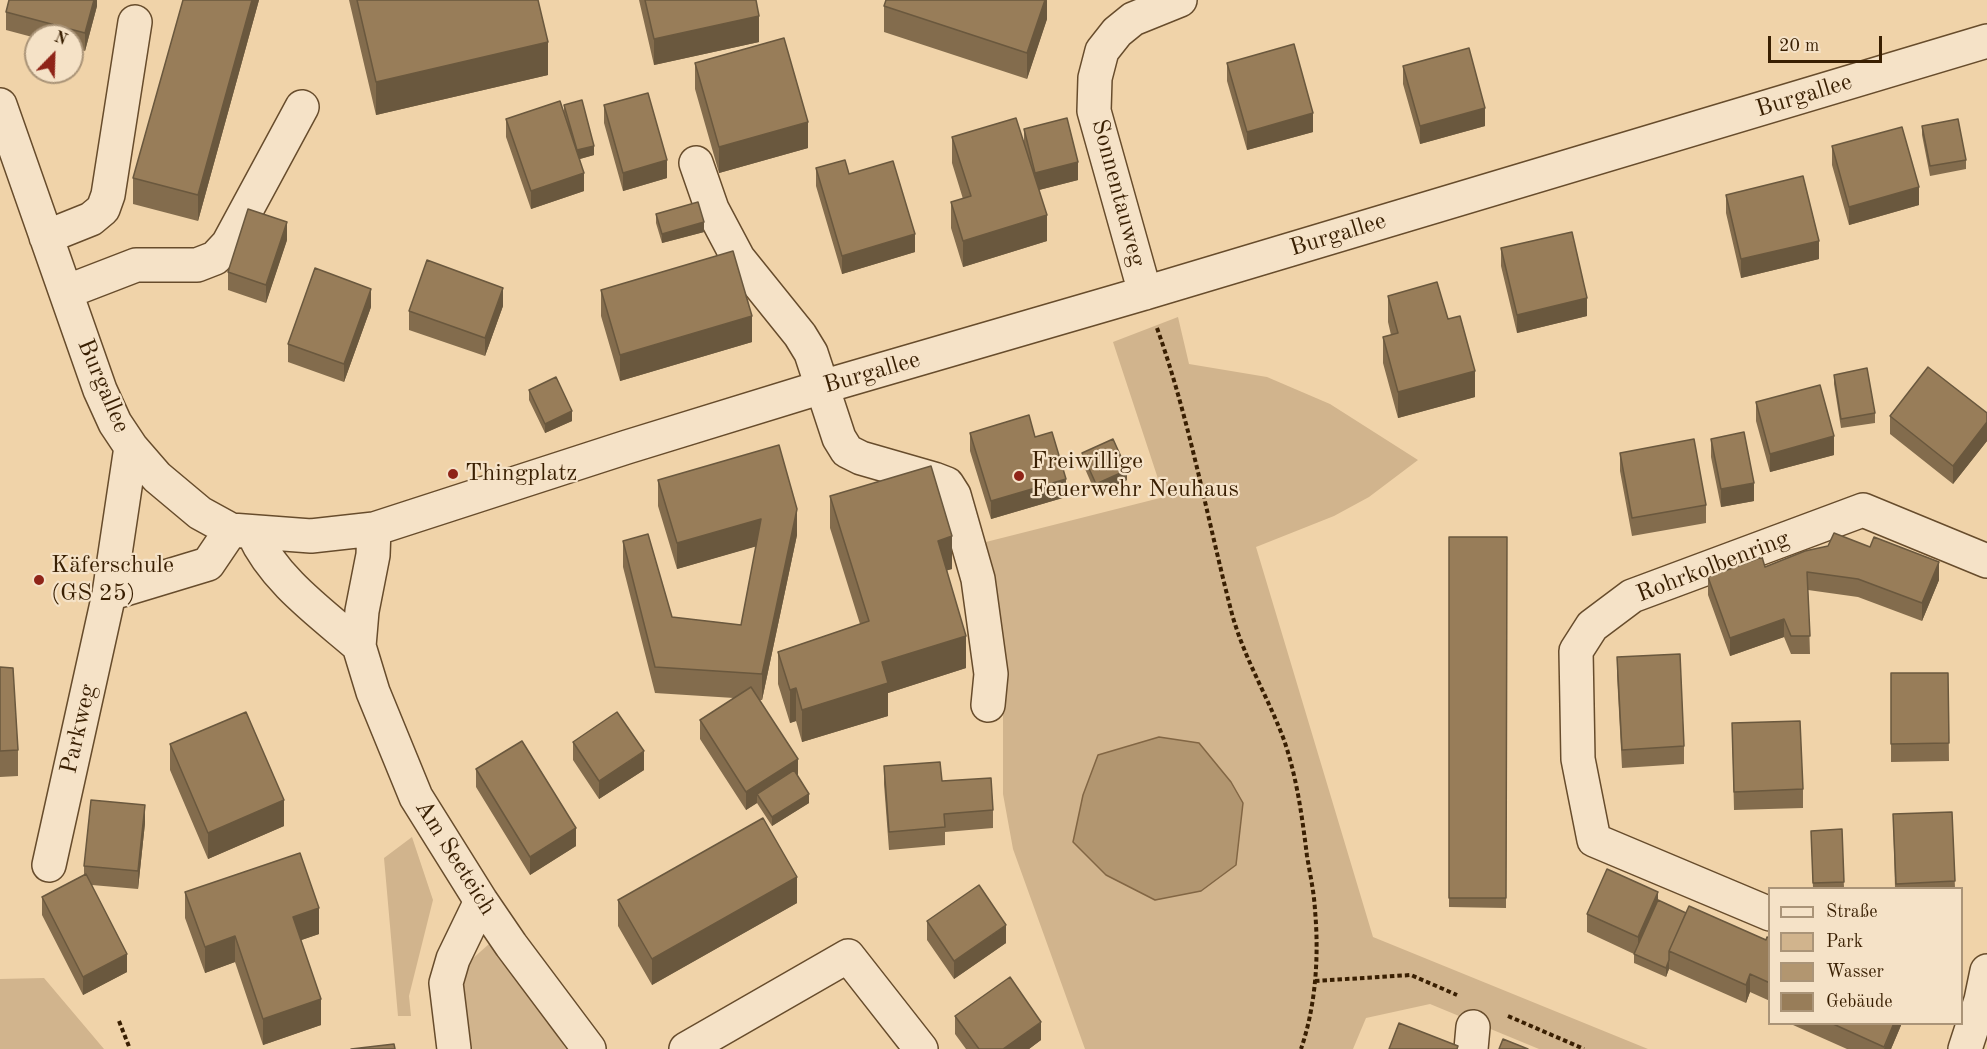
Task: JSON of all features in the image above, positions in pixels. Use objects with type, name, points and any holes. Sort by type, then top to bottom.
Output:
[{"type":"street","name":"Sonnentauweg","points":[[1145,293],[1094,111],[1095,78],[1102,51],[1117,32],[1133,19],[1166,5]]},
{"type":"street","points":[[46,237],[91,219],[103,209],[108,195],[135,22]]},
{"type":"street","name":"Burgallee","points":[[0,105],[100,390],[115,423],[131,447],[157,477],[200,513],[242,531],[311,536],[374,529],[822,387],[1145,293],[1987,41]]},
{"type":"street","points":[[66,292],[136,265],[197,265],[215,258],[228,244],[302,107]]},
{"type":"street","points":[[696,163],[712,209],[738,258],[800,335],[810,353],[839,438],[847,451],[861,458],[947,484],[954,495],[978,579],[992,674],[988,705]]},
{"type":"street","name":"Parkweg","points":[[49,865],[109,594],[131,447]]},
{"type":"street","name":"Rohrkolbenring","points":[[1768,913],[1594,840],[1578,759],[1576,651],[1592,626],[1632,596],[1863,510],[1987,561]]},
{"type":"street","name":"Am Seeteich","points":[[374,529],[373,555],[362,611],[359,646],[373,692],[416,797],[481,901],[590,1049]]},
{"type":"street","points":[[109,594],[208,564],[242,531],[282,576],[359,646]]},
{"type":"street","points":[[454,1049],[446,983],[453,959],[481,901]]},
{"type":"street","points":[[686,1049],[848,956],[921,1049]]},
{"type":"street","points":[[1965,1049],[1979,992]]},
{"type":"path","points":[[1145,293],[1171,365],[1233,616],[1254,673],[1283,738],[1294,772],[1315,909],[1315,981],[1308,1027],[1301,1049]]},
{"type":"path","points":[[119,1021],[130,1049]]},
{"type":"green space","points":[[1178,317],[1189,364],[1267,377],[1330,404],[1418,460],[1369,497],[1334,516],[1256,547],[1373,937],[1648,1049],[1539,1049],[1430,1004],[1366,1018],[1353,1049],[1085,1049],[1013,849],[1003,794],[1003,633],[978,544],[1164,497],[1113,342]]},
{"type":"green space","points":[[412,837],[433,900],[409,996],[411,1016],[398,1016],[384,858]]},
{"type":"green space","points":[[489,944],[519,980],[566,1049],[463,1049],[462,968]]},
{"type":"green space","points":[[44,978],[104,1049],[0,1049],[0,979]]},
{"type":"water","points":[[1159,737],[1199,743],[1231,782],[1243,803],[1236,865],[1201,891],[1155,900],[1106,875],[1073,842],[1083,795],[1098,755]]},
{"type":"building","points":[[9,0],[94,0],[85,33],[84,24],[51,24],[6,12]]},
{"type":"building","points":[[183,0],[252,0],[198,195],[133,178]]},
{"type":"building","points":[[357,0],[538,0],[548,42],[376,82]]},
{"type":"building","points":[[645,0],[756,0],[759,16],[654,39]]},
{"type":"building","points":[[886,0],[1045,0],[1027,53],[884,6]]},
{"type":"building","points":[[784,38],[808,122],[719,147],[695,63]]},
{"type":"building","points":[[1294,44],[1313,113],[1247,132],[1227,63]]},
{"type":"building","points":[[1469,48],[1485,108],[1420,126],[1403,66]]},
{"type":"building","points":[[648,93],[667,160],[623,173],[604,105]]},
{"type":"building","points":[[582,100],[594,146],[577,150],[564,105]]},
{"type":"building","points":[[560,101],[584,173],[531,191],[506,119]]},
{"type":"building","points":[[1016,118],[1047,215],[963,241],[951,202],[971,196],[952,137]]},
{"type":"building","points":[[1067,118],[1078,162],[1035,173],[1024,129]]},
{"type":"building","points":[[1958,119],[1966,160],[1930,166],[1922,126]]},
{"type":"building","points":[[1902,127],[1919,187],[1849,207],[1832,146]]},
{"type":"building","points":[[845,160],[849,174],[893,161],[915,234],[842,256],[816,168]]},
{"type":"building","points":[[1803,176],[1819,241],[1741,259],[1726,195]]},
{"type":"building","points":[[698,202],[704,222],[662,234],[656,214]]},
{"type":"building","points":[[248,209],[287,222],[266,285],[228,272]]},
{"type":"building","points":[[1572,232],[1587,298],[1517,315],[1501,248]]},
{"type":"building","points":[[733,251],[752,316],[620,355],[601,290]]},
{"type":"building","points":[[427,260],[503,288],[485,338],[409,311]]},
{"type":"building","points":[[315,268],[371,289],[344,364],[288,344]]},
{"type":"building","points":[[1437,282],[1448,319],[1460,316],[1475,371],[1398,392],[1383,337],[1398,333],[1388,296]]},
{"type":"building","points":[[1928,367],[1987,413],[1987,422],[1953,466],[1890,416]]},
{"type":"building","points":[[1867,368],[1875,413],[1841,419],[1834,375]]},
{"type":"building","points":[[556,377],[572,411],[545,424],[529,390]]},
{"type":"building","points":[[1820,385],[1834,436],[1770,454],[1756,402]]},
{"type":"building","name":"Freiwillige Feuerwehr Neuhaus","points":[[1029,415],[1035,437],[1052,432],[1066,479],[991,501],[970,433]]},
{"type":"building","points":[[1744,432],[1754,483],[1721,489],[1711,439]]},
{"type":"building","points":[[1113,439],[1127,470],[1096,484],[1082,453]]},
{"type":"building","points":[[1694,439],[1706,505],[1632,518],[1620,453]]},
{"type":"building","points":[[779,445],[797,509],[762,674],[655,667],[623,541],[648,534],[672,617],[741,625],[761,519],[677,543],[658,480]]},
{"type":"building","points":[[931,466],[952,536],[938,541],[966,636],[882,662],[888,683],[802,710],[796,688],[790,690],[778,652],[869,621],[830,496]]},
{"type":"building","points":[[1834,533],[1870,547],[1874,537],[1939,562],[1922,603],[1858,579],[1807,572],[1810,636],[1791,636],[1784,619],[1730,638],[1708,577],[1762,557],[1765,567],[1805,551],[1828,546]]},
{"type":"building","points":[[1449,537],[1507,537],[1506,898],[1449,898]]},
{"type":"building","points":[[1680,654],[1684,746],[1622,750],[1617,657]]},
{"type":"building","points":[[0,667],[13,668],[18,750],[0,751]]},
{"type":"building","points":[[1891,673],[1948,673],[1949,743],[1891,744]]},
{"type":"building","points":[[751,687],[798,759],[746,792],[700,720]]},
{"type":"building","points":[[246,712],[284,800],[208,833],[170,744]]},
{"type":"building","points":[[617,712],[644,751],[599,781],[573,742]]},
{"type":"building","points":[[1800,721],[1803,789],[1734,792],[1732,723]]},
{"type":"building","points":[[522,741],[576,828],[530,857],[476,769]]},
{"type":"building","points":[[940,762],[942,781],[991,778],[993,810],[944,814],[945,827],[889,832],[884,766]]},
{"type":"building","points":[[794,770],[809,794],[772,817],[757,794]]},
{"type":"building","points":[[91,800],[145,805],[138,871],[84,866]]},
{"type":"building","points":[[1952,812],[1955,881],[1896,884],[1893,814]]},
{"type":"building","points":[[763,818],[797,877],[652,959],[618,900]]},
{"type":"building","points":[[1842,829],[1844,882],[1813,883],[1811,831]]},
{"type":"building","points":[[300,853],[319,908],[293,917],[321,999],[263,1019],[235,936],[205,947],[185,892]]},
{"type":"building","points":[[1607,869],[1658,892],[1638,937],[1587,914]]},
{"type":"building","points":[[86,874],[127,954],[83,977],[42,897]]},
{"type":"building","points":[[979,885],[1006,925],[954,961],[927,921]]},
{"type":"building","points":[[1658,900],[1686,913],[1669,951],[1666,968],[1634,954]]},
{"type":"building","points":[[1689,906],[1766,940],[1768,937],[1768,982],[1750,974],[1746,985],[1669,951]]},
{"type":"building","points":[[1010,977],[1041,1022],[1003,1049],[979,1049],[955,1016]]},
{"type":"building","points":[[1399,1023],[1458,1046],[1457,1049],[1389,1049]]},
{"type":"building","points":[[1835,1025],[1893,1025],[1884,1047]]},
{"type":"building","points":[[1503,1039],[1528,1049],[1499,1049]]},
{"type":"building","points":[[394,1044],[395,1049],[351,1049]]},
{"type":"place","name":"Thingplatz","points":[[453,474]]},
{"type":"place","name":"Freiwillige Feuerwehr Neuhaus","points":[[1019,476]]},
{"type":"place","name":"Käferschule (GS 25)","points":[[39,580]]}]
